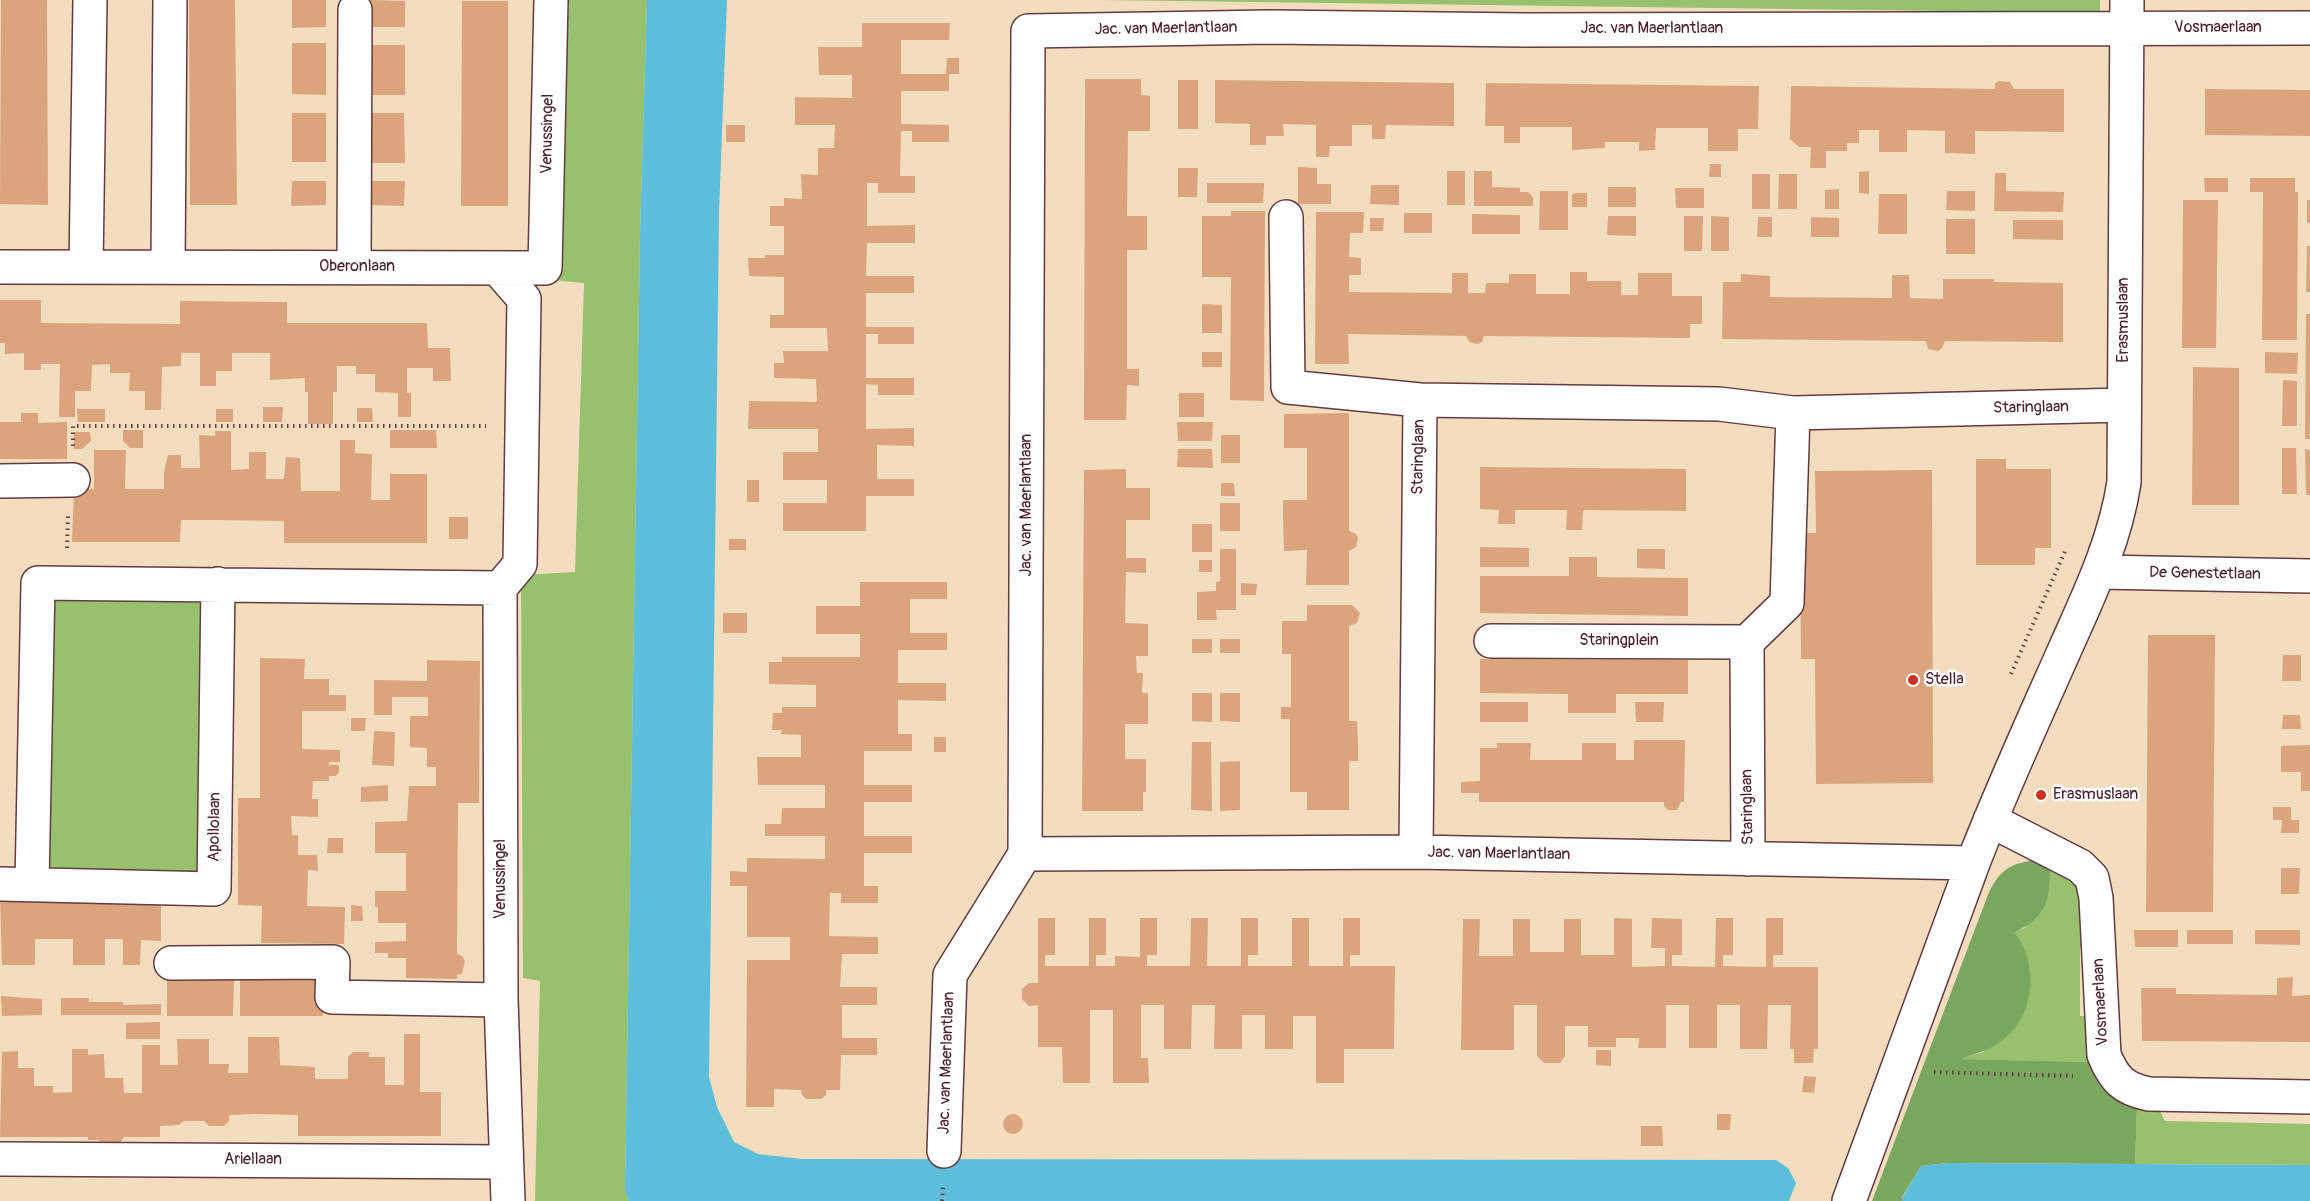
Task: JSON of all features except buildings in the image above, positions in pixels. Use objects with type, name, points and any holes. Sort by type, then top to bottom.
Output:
[{"type":"street","points":[[86,267],[90,0]]},
{"type":"street","points":[[168,267],[170,0]]},
{"type":"street","name":"Venussingel","points":[[545,268],[551,0]]},
{"type":"street","points":[[354,10],[354,267]]},
{"type":"street","name":"Vosmaerlaan","points":[[2127,14],[2310,28]]},
{"type":"street","name":"Erasmuslaan","points":[[1849,1201],[1972,863],[2099,572],[2121,505],[2124,482],[2127,14]]},
{"type":"street","name":"Jac. van Maerlantlaan","points":[[944,1151],[950,975],[1025,854],[1028,31],[1270,27],[1550,30],[2127,14]]},
{"type":"street","points":[[1286,217],[1288,387],[1420,400]]},
{"type":"street","name":"Oberonlaan","points":[[0,267],[545,268]]},
{"type":"street","name":"Venussingel","points":[[497,268],[524,300],[523,426],[510,576],[501,1000],[508,1201]]},
{"type":"street","name":"Staringlaan","points":[[1416,852],[1420,400],[1719,404],[1793,413],[2124,405]]},
{"type":"street","points":[[1746,642],[1787,603],[1793,413]]},
{"type":"street","points":[[0,481],[73,480]]},
{"type":"street","name":"De Genestetlaan","points":[[2099,572],[2310,576]]},
{"type":"street","points":[[32,884],[38,583],[218,584],[510,576]]},
{"type":"street","name":"Apollolaan","points":[[0,884],[214,889],[218,584]]},
{"type":"street","name":"Staringplein","points":[[1491,640],[1746,642]]},
{"type":"street","name":"Staringlaan","points":[[1746,642],[1749,859]]},
{"type":"street","name":"Vosmaerlaan","points":[[1989,820],[2080,867],[2092,878],[2096,898],[2104,1055],[2115,1077]]},
{"type":"street","name":"Jac. van Maerlantlaan","points":[[1025,854],[1416,852],[1972,863]]},
{"type":"street","points":[[171,963],[333,962],[332,997],[501,1000]]},
{"type":"street","points":[[2115,1077],[2131,1090],[2148,1094],[2310,1097]]},
{"type":"street","name":"Ariellaan","points":[[0,1158],[506,1162]]},
{"type":"path","points":[[67,583],[68,509],[73,480],[73,426],[523,426]]},
{"type":"path","points":[[2011,675],[2067,547]]},
{"type":"path","points":[[1897,1071],[2115,1077]]},
{"type":"green space","points":[[542,0],[647,0],[640,235],[625,1190],[629,1201],[535,1201],[540,981],[523,978],[521,575],[575,572],[584,283],[531,278]]},
{"type":"green space","points":[[1099,0],[2100,0],[2100,13]]},
{"type":"green space","points":[[219,581],[215,888],[33,885],[40,583]]},
{"type":"green space","points":[[2035,860],[2049,863],[2050,875],[2048,895],[2040,913],[2025,927],[2014,932],[2022,944],[2030,971],[2028,1000],[2023,1014],[2016,1026],[1996,1045],[1961,1059],[2091,1062],[2096,1079],[2106,1092],[2137,1107],[2135,1164],[1948,1163],[1921,1166],[1902,1197],[1902,1201],[1872,1201],[1989,892],[2007,869],[2019,863]]},
{"type":"green space","points":[[2049,863],[2081,887],[2088,947],[2080,947],[2080,1016],[2090,1016],[2091,1062],[1958,1059],[1984,1052],[2013,932],[2025,928]]},
{"type":"green space","points":[[2137,1107],[2159,1109],[2165,1121],[2310,1124],[2310,1165],[2135,1164]]},
{"type":"water","points":[[647,0],[727,0],[719,213],[709,1077],[717,1107],[734,1142],[758,1154],[802,1159],[1776,1160],[1788,1168],[1796,1183],[1789,1201],[629,1201],[625,1190],[640,235]]},
{"type":"water","points":[[1948,1163],[2310,1165],[2310,1201],[1902,1201],[1921,1166]]},
{"type":"place","name":"Stella","points":[[1913,680]]},
{"type":"place","name":"Erasmuslaan","points":[[2041,795]]}]
